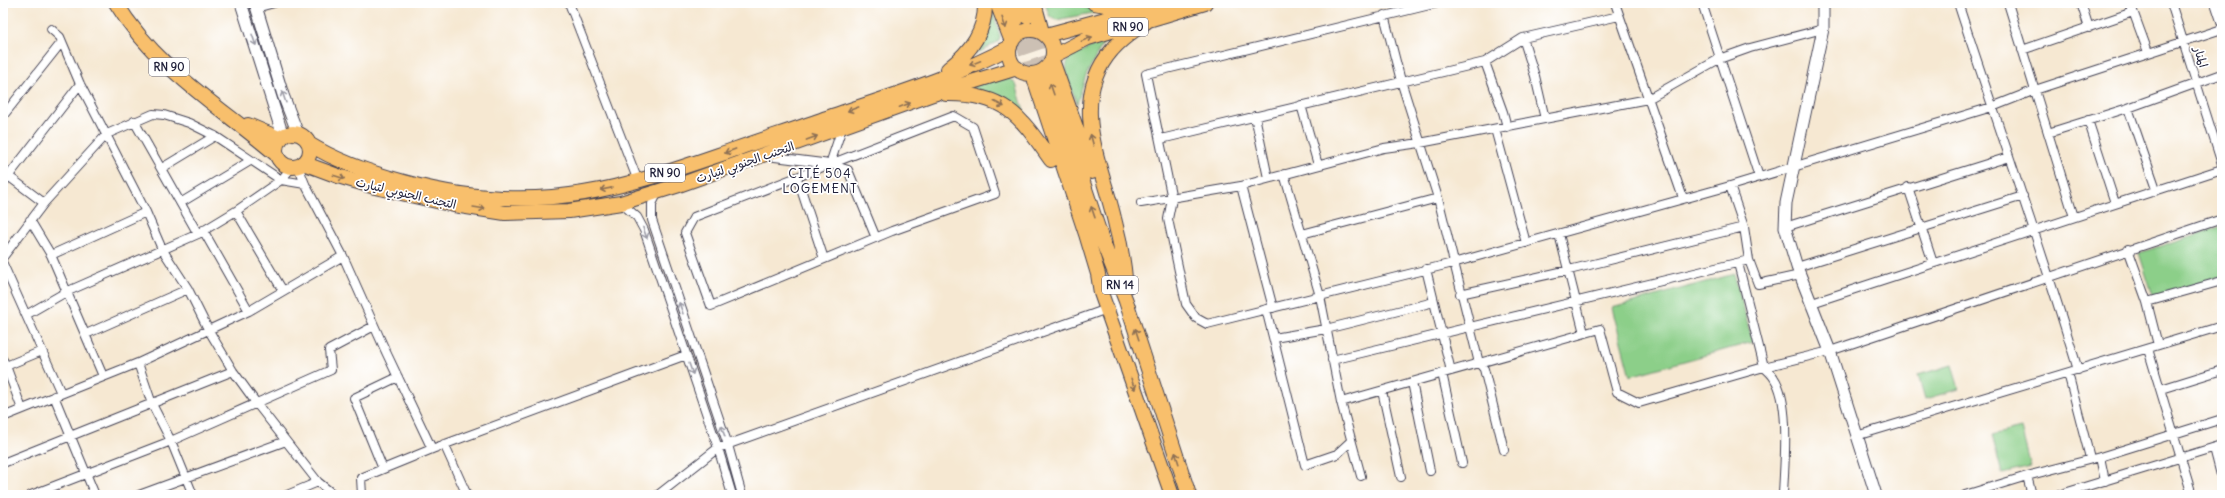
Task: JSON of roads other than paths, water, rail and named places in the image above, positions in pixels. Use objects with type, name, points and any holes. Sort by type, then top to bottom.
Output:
[{"type":"highway","name":"RN 90","points":[[116,3],[139,35],[164,62],[211,104],[234,119],[277,155]]},
{"type":"highway","points":[[931,88],[965,55],[976,42],[982,25],[985,3]]},
{"type":"highway","points":[[997,3],[1011,44],[1011,59],[1031,74],[1051,160],[1101,293]]},
{"type":"highway","points":[[1010,3],[1021,19],[1022,3]]},
{"type":"highway","points":[[1034,3],[1044,34],[1052,45],[1052,58],[1104,208],[1126,301]]},
{"type":"highway","points":[[1094,3],[1143,16],[1111,50],[1099,69],[1089,110],[1090,130],[1114,218],[1125,272],[1126,301]]},
{"type":"highway","name":"RN 90","points":[[1052,58],[1088,38],[1143,16],[1165,3]]},
{"type":"highway","name":"RN 90","points":[[1044,34],[1205,3]]},
{"type":"highway","points":[[1011,44],[1022,32],[1035,30],[1044,34]]},
{"type":"highway","name":"التجنب الجنوبي لتيارت","points":[[298,165],[414,198],[505,213],[569,211],[621,203],[842,128],[931,88],[1011,44]]},
{"type":"highway","points":[[1031,74],[1040,71],[1052,58]]},
{"type":"highway","name":"التجنب الجنوبي لتيارت","points":[[309,144],[340,161],[378,175],[452,193],[486,197],[558,196],[589,192],[638,181],[931,88],[1031,74]]},
{"type":"highway","name":"RN 14","points":[[1031,74],[1102,240],[1126,301],[1189,495]]},
{"type":"highway","name":"RN 14","points":[[1031,74],[1086,234],[1098,274],[1101,293],[1172,495]]},
{"type":"highway","points":[[931,88],[977,95],[998,103],[1014,112],[1051,160]]},
{"type":"highway","name":"RN 90","points":[[234,119],[282,137]]},
{"type":"highway","points":[[288,134],[298,134],[303,136],[309,144],[308,157],[298,165],[283,163],[277,155],[277,146],[282,137],[288,134]]},
{"type":"street","points":[[241,3],[282,137]]},
{"type":"street","points":[[274,3],[255,5],[283,95],[298,134]]},
{"type":"street","points":[[569,3],[638,181]]},
{"type":"street","points":[[1438,3],[1146,74],[1161,138],[1172,199],[1168,219],[1186,304],[1196,318],[1207,324],[1453,263],[1730,186],[1992,107],[2034,90],[2222,29]]},
{"type":"street","points":[[1615,3],[1683,198]]},
{"type":"street","points":[[1702,3],[1719,59],[1759,177]]},
{"type":"street","points":[[1823,3],[1823,29],[1786,203],[1785,227],[1798,271],[1830,351],[1876,495]]},
{"type":"street","points":[[1958,3],[2009,157],[2035,229],[2078,370]]},
{"type":"street","points":[[2008,3],[2074,216]]},
{"type":"street","points":[[2081,3],[2089,28]]},
{"type":"street","points":[[2130,3],[2148,52]]},
{"type":"street","name":"المنار","points":[[2171,3],[2222,164]]},
{"type":"street","points":[[2215,3],[2222,24]]},
{"type":"street","points":[[2022,50],[2133,12]]},
{"type":"street","points":[[1384,15],[1401,81],[1438,198],[1460,294],[1478,363],[1484,369],[1504,450]]},
{"type":"street","points":[[1161,138],[1485,62],[1522,38],[1619,16]]},
{"type":"street","points":[[51,29],[60,37],[61,43],[80,84],[146,212],[162,249],[188,289],[208,329],[234,371],[257,404],[318,482],[334,495]]},
{"type":"street","points":[[1140,203],[1172,199],[1241,186],[1384,148],[1507,127],[1648,99],[1719,59],[1750,48],[1823,29]]},
{"type":"street","points":[[1522,38],[1535,76],[1545,119]]},
{"type":"street","points":[[3,116],[61,43]]},
{"type":"street","points":[[1485,62],[1507,127]]},
{"type":"street","points":[[2048,133],[2128,108],[2222,74]]},
{"type":"street","points":[[3,183],[6,174],[80,84]]},
{"type":"street","points":[[1300,105],[1318,165]]},
{"type":"street","points":[[2128,108],[2156,189]]},
{"type":"street","points":[[3,257],[44,203],[107,134],[153,114],[164,115],[189,123],[215,136],[250,161],[281,180],[304,184]]},
{"type":"street","points":[[954,116],[974,128],[995,194],[876,238],[711,306],[685,233],[694,217],[797,176],[954,116]]},
{"type":"street","points":[[1255,116],[1268,178]]},
{"type":"street","points":[[2088,120],[2115,203]]},
{"type":"street","points":[[134,121],[249,311]]},
{"type":"street","points":[[830,164],[842,128]]},
{"type":"street","points":[[1495,129],[1526,243]]},
{"type":"street","points":[[162,168],[215,136]]},
{"type":"street","points":[[762,156],[830,164],[848,170],[876,238]]},
{"type":"street","points":[[1785,227],[1908,187],[2009,157]]},
{"type":"street","points":[[182,202],[250,161]]},
{"type":"street","points":[[26,315],[66,292],[201,232],[236,211],[281,180],[298,165],[304,184],[343,256],[432,449]]},
{"type":"street","points":[[1812,303],[2156,189],[2222,169]]},
{"type":"street","points":[[6,174],[44,203]]},
{"type":"street","points":[[1284,174],[1320,296],[1341,402],[1360,476]]},
{"type":"street","points":[[797,176],[824,259]]},
{"type":"street","points":[[1241,186],[1270,308],[1274,338],[1305,464],[1337,454],[1351,441]]},
{"type":"street","points":[[1730,186],[1744,227],[1749,260],[1758,284],[1920,227],[2023,196]]},
{"type":"street","points":[[1908,187],[1933,263]]},
{"type":"street","points":[[659,190],[652,204],[652,220],[728,445],[742,495]]},
{"type":"street","points":[[1302,234],[1438,198]]},
{"type":"street","points":[[621,203],[634,213],[642,225],[718,448],[732,495]]},
{"type":"street","points":[[236,211],[283,291]]},
{"type":"street","points":[[51,255],[146,212]]},
{"type":"street","points":[[1341,402],[1600,329],[1617,392],[1639,403],[1764,367],[1830,351],[2050,275],[2222,219]]},
{"type":"street","points":[[30,220],[51,255],[103,376]]},
{"type":"street","points":[[1460,294],[1569,270],[1744,227]]},
{"type":"street","points":[[1559,234],[1584,333]]},
{"type":"street","points":[[2128,249],[2148,302],[2158,346]]},
{"type":"street","points":[[3,417],[138,363],[249,311],[343,256]]},
{"type":"street","points":[[1332,360],[1442,335],[1469,326],[1577,302],[1749,260]]},
{"type":"street","points":[[1738,263],[1764,367],[1774,378],[1779,388],[1785,420],[1783,495]]},
{"type":"street","points":[[3,264],[42,351],[58,394],[70,438],[95,495]]},
{"type":"street","points":[[1426,269],[1451,371]]},
{"type":"street","points":[[2148,302],[2222,281]]},
{"type":"street","points":[[86,334],[188,289]]},
{"type":"street","points":[[1274,338],[1326,329],[1434,302]]},
{"type":"street","points":[[658,495],[718,448],[1107,310]]},
{"type":"street","points":[[32,495],[171,441],[331,370],[330,350],[374,326]]},
{"type":"street","points":[[1856,436],[2222,326]]},
{"type":"street","points":[[2148,348],[2183,458],[2192,495]]},
{"type":"street","points":[[22,409],[4,363],[42,351]]},
{"type":"street","points":[[362,495],[361,478],[444,444],[686,355]]},
{"type":"street","points":[[138,363],[152,404],[171,441],[193,495]]},
{"type":"street","points":[[2161,389],[2222,370]]},
{"type":"street","points":[[3,463],[70,438],[234,371]]},
{"type":"street","points":[[1442,373],[1462,463]]},
{"type":"street","points":[[2068,373],[2090,458]]},
{"type":"street","points":[[383,469],[354,398],[398,377]]},
{"type":"street","points":[[1412,382],[1430,471]]},
{"type":"street","points":[[1382,390],[1401,478]]},
{"type":"street","points":[[1965,495],[2026,476],[2090,458],[2100,457],[2222,419]]},
{"type":"street","points":[[139,495],[286,441]]},
{"type":"street","points":[[444,444],[467,495]]},
{"type":"street","points":[[2058,495],[2222,445]]},
{"type":"street","points":[[2214,448],[2222,479]]},
{"type":"street","points":[[2100,457],[2105,481]]},
{"type":"street","points":[[2026,476],[2032,495]]},
{"type":"street","points":[[287,495],[318,482]]},
{"type":"tunnel","points":[[1027,17],[1048,77]]},
{"type":"tunnel","points":[[1015,21],[1035,81]]},
{"type":"district","name":"CITÉ 504 LOGEMENT","points":[[820,180]]}]
